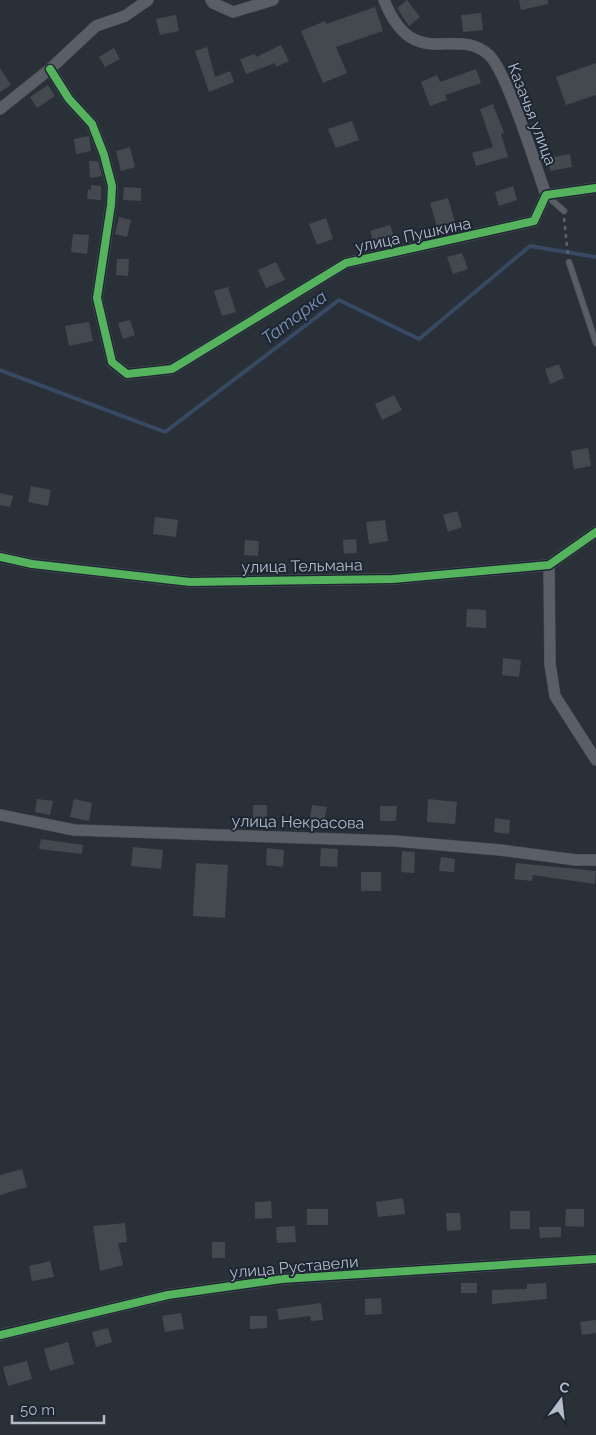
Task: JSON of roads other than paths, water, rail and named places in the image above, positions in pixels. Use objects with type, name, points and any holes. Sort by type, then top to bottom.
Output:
[{"type":"street","points":[[0,109],[50,69],[96,26],[125,16],[148,0]]},
{"type":"street","points":[[211,0],[213,3],[233,12],[273,0]]},
{"type":"street","name":"Казачья улица","points":[[384,0],[391,17],[402,32],[413,40],[432,45],[467,45],[489,55],[498,67],[509,94],[546,195]]},
{"type":"street","name":"улица Пушкина","points":[[50,69],[69,99],[92,124],[104,155],[112,186],[110,214],[97,298],[112,362],[127,374],[172,369],[346,263],[534,221],[546,195]]},
{"type":"street","points":[[546,195],[596,188]]},
{"type":"street","name":"улица Тельмана","points":[[0,558],[32,564],[190,582],[393,579],[549,565],[596,532]]},
{"type":"street","points":[[549,565],[550,664],[555,696],[596,760]]},
{"type":"street","name":"улица Некрасова","points":[[0,815],[74,830],[395,841],[500,850],[576,860],[596,860]]},
{"type":"street","name":"улица Руставели","points":[[0,1335],[168,1294],[282,1279],[596,1259]]},
{"type":"lane","points":[[546,195],[564,211]]},
{"type":"lane","points":[[569,262],[596,343]]},
{"type":"waterway","name":"Татарка","points":[[0,370],[165,432],[339,300],[419,339],[530,246],[596,257]]}]
